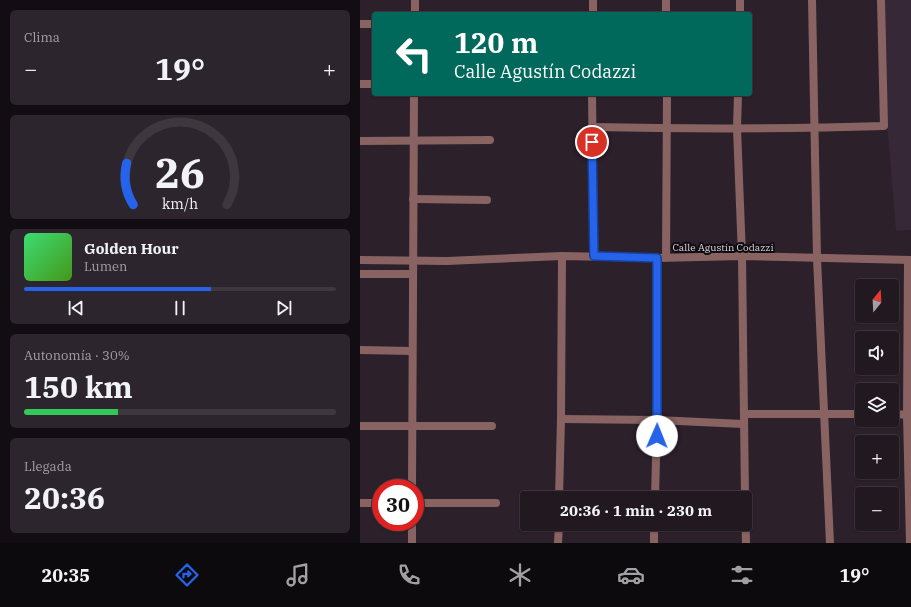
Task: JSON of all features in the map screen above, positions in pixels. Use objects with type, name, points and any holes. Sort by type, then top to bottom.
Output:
[{"type":"street","points":[[415,0],[415,12]]},
{"type":"street","points":[[593,0],[593,12]]},
{"type":"street","points":[[666,0],[666,12]]},
{"type":"street","points":[[740,0],[740,12]]},
{"type":"street","points":[[812,0],[817,258],[830,543]]},
{"type":"street","points":[[592,127],[667,129],[884,126],[881,0]]},
{"type":"street","points":[[360,24],[372,24]]},
{"type":"street","points":[[360,84],[372,84]]},
{"type":"street","points":[[412,479],[414,96]]},
{"type":"street","points":[[592,96],[594,256]]},
{"type":"street","points":[[666,258],[667,96]]},
{"type":"street","points":[[738,96],[737,128],[742,256],[745,491]]},
{"type":"street","points":[[360,141],[490,140]]},
{"type":"street","points":[[413,199],[487,200]]},
{"type":"street","points":[[559,491],[562,256]]},
{"type":"street","name":"Calle Agustín Codazzi","points":[[360,260],[447,261],[562,256],[666,258],[742,256],[910,260]]},
{"type":"street","points":[[655,491],[657,420],[657,258]]},
{"type":"street","points":[[910,260],[910,543]]},
{"type":"street","points":[[360,274],[412,274]]},
{"type":"street","points":[[360,350],[412,351]]},
{"type":"street","points":[[744,414],[855,414]]},
{"type":"street","points":[[899,414],[909,415]]},
{"type":"street","points":[[561,419],[657,420],[744,424]]},
{"type":"street","points":[[360,426],[492,426]]},
{"type":"street","points":[[360,503],[372,503]]},
{"type":"street","points":[[424,503],[496,503]]},
{"type":"street","points":[[412,531],[412,543]]},
{"type":"street","points":[[558,543],[559,531]]},
{"type":"street","points":[[654,531],[654,543]]},
{"type":"street","points":[[746,531],[746,543]]},
{"type":"shaded area","points":[[877,0],[911,0],[911,230],[896,231]]},
{"type":"route","points":[[592,142],[594,256],[657,258],[657,436]]}]
